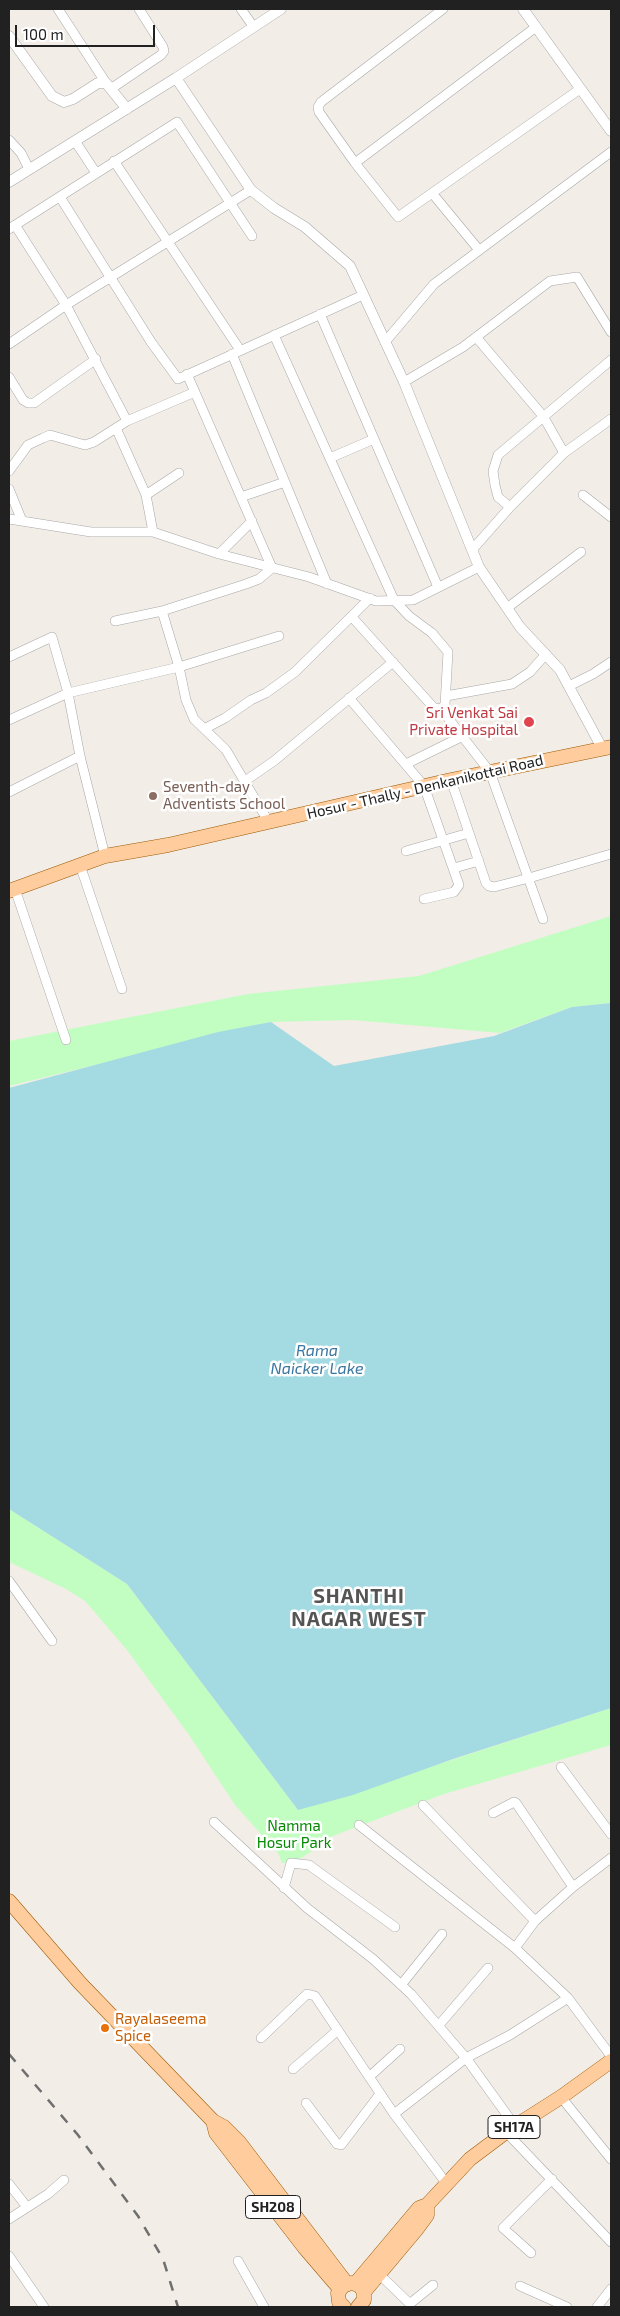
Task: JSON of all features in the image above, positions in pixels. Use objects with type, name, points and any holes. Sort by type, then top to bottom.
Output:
[{"type":"main road","name":"Hosur - Thally - Denkanikottai Road","points":[[12,890],[105,856],[168,845],[424,786],[606,747]]},
{"type":"main road","name":"SH208","points":[[9,1901],[80,1983],[213,2121],[224,2126],[239,2142],[352,2298]]},
{"type":"main road","name":"SH17A","points":[[352,2298],[418,2208],[427,2205],[470,2159],[510,2129],[562,2097],[611,2061]]},
{"type":"main road","name":"SH17A","points":[[352,2298],[380,2274],[427,2215],[427,2205]]},
{"type":"street","points":[[58,9],[126,109]]},
{"type":"street","points":[[9,36],[52,96],[64,102],[73,99],[98,83],[109,86],[161,55],[164,51],[163,47],[139,9]]},
{"type":"street","points":[[241,9],[253,26]]},
{"type":"street","points":[[9,182],[176,78],[281,9]]},
{"type":"street","points":[[443,9],[321,102],[319,112],[355,163],[398,217],[580,88]]},
{"type":"street","points":[[523,9],[611,131]]},
{"type":"street","points":[[355,163],[536,27]]},
{"type":"street","points":[[176,78],[251,190],[274,208],[306,227],[350,266],[404,382],[479,567],[520,627],[560,670],[606,747]]},
{"type":"street","points":[[128,421],[66,306],[12,227],[177,122],[252,236]]},
{"type":"street","points":[[9,139],[21,153],[29,169]]},
{"type":"street","points":[[75,141],[96,173]]},
{"type":"street","points":[[385,342],[434,284],[611,152]]},
{"type":"street","points":[[114,161],[168,242],[236,352],[285,482],[327,584]]},
{"type":"street","points":[[9,344],[251,190]]},
{"type":"street","points":[[432,193],[479,250]]},
{"type":"street","points":[[60,197],[110,278],[172,373],[178,379],[363,295]]},
{"type":"street","points":[[404,382],[476,337],[550,281],[577,277],[611,332]]},
{"type":"street","points":[[320,314],[438,587]]},
{"type":"street","points":[[274,335],[394,600],[410,616],[432,633],[448,652],[445,700],[448,718],[490,772],[543,919]]},
{"type":"street","points":[[476,337],[543,416],[564,453]]},
{"type":"street","points":[[9,377],[23,400],[28,403],[34,403],[96,359]]},
{"type":"street","points":[[510,507],[498,497],[495,485],[493,471],[498,455],[611,360]]},
{"type":"street","points":[[187,374],[272,568]]},
{"type":"street","points":[[9,471],[28,446],[50,434],[85,445],[94,442],[128,421],[195,392]]},
{"type":"street","points":[[472,550],[510,507],[564,453],[611,419]]},
{"type":"street","points":[[116,428],[146,495],[153,532]]},
{"type":"street","points":[[330,458],[374,439]]},
{"type":"street","points":[[146,495],[179,473]]},
{"type":"street","points":[[242,497],[285,482]]},
{"type":"street","points":[[9,489],[22,521]]},
{"type":"street","points":[[583,495],[611,517]]},
{"type":"street","points":[[9,518],[91,532],[153,532],[219,554],[327,584],[376,601],[412,600],[479,567]]},
{"type":"street","points":[[219,554],[252,521]]},
{"type":"street","points":[[507,608],[581,552]]},
{"type":"street","points":[[115,621],[162,612],[259,579],[272,568]]},
{"type":"street","points":[[204,729],[266,693],[295,672],[370,598]]},
{"type":"street","points":[[162,612],[180,667],[186,700],[194,719],[226,750],[268,821]]},
{"type":"street","points":[[352,617],[434,708],[440,709],[445,700],[512,684],[530,672],[546,654]]},
{"type":"street","points":[[9,720],[68,694],[180,667],[279,636]]},
{"type":"street","points":[[9,657],[52,637],[68,694],[80,756],[105,856]]},
{"type":"street","points":[[245,781],[274,761],[393,662]]},
{"type":"street","points":[[569,686],[594,674],[611,662]]},
{"type":"street","points":[[349,698],[424,786],[459,883],[458,889],[454,892],[424,899]]},
{"type":"street","points":[[406,764],[461,737]]},
{"type":"street","points":[[9,792],[80,756]]},
{"type":"street","points":[[451,780],[478,861],[489,886],[494,887],[529,878],[611,854]]},
{"type":"street","points":[[406,851],[444,842],[469,833]]},
{"type":"street","points":[[454,868],[478,861]]},
{"type":"street","points":[[80,866],[122,989]]},
{"type":"street","points":[[12,890],[66,1040]]},
{"type":"street","points":[[9,1581],[52,1641]]},
{"type":"street","points":[[561,1767],[611,1834]]},
{"type":"street","points":[[493,1813],[514,1802],[516,1803],[574,1887]]},
{"type":"street","points":[[423,1806],[535,1921]]},
{"type":"street","points":[[214,1822],[284,1888],[373,1959],[439,2025],[466,2058],[510,2129],[611,2242]]},
{"type":"street","points":[[359,1825],[515,1948],[568,1998],[611,2056]]},
{"type":"street","points":[[515,1948],[535,1921],[611,1858]]},
{"type":"street","points":[[284,1888],[291,1863],[309,1865],[395,1927]]},
{"type":"street","points":[[401,1985],[442,1934]]},
{"type":"street","points":[[439,2025],[488,1968]]},
{"type":"street","points":[[261,2038],[307,1994],[311,1993],[315,1996],[394,2114],[447,2184]]},
{"type":"street","points":[[394,2114],[466,2058],[510,2035],[568,1998]]},
{"type":"street","points":[[293,2069],[338,2030]]},
{"type":"street","points":[[369,2077],[400,2049]]},
{"type":"street","points":[[306,2103],[340,2145],[380,2094]]},
{"type":"street","points":[[562,2097],[611,2159]]},
{"type":"street","points":[[531,2253],[500,2232],[552,2178]]},
{"type":"street","points":[[9,2219],[59,2186],[64,2180]]},
{"type":"street","points":[[9,2184],[27,2207]]},
{"type":"street","points":[[9,2256],[44,2307]]},
{"type":"street","points":[[238,2262],[264,2307]]},
{"type":"street","points":[[380,2274],[409,2303],[433,2285]]},
{"type":"street","points":[[520,2286],[566,2307]]},
{"type":"street","points":[[597,2307],[611,2289]]},
{"type":"green space","points":[[611,916],[611,1003],[572,1007],[500,1033],[353,1020],[271,1022],[9,1086],[9,1041],[248,994],[419,976]]},
{"type":"green space","name":"Namma Hosur Park","points":[[9,1509],[127,1584],[298,1810],[611,1708],[611,1745],[444,1794],[322,1840],[317,1848],[293,1863],[282,1863],[278,1853],[235,1805],[189,1735],[127,1650],[85,1601],[66,1589],[9,1562]]},
{"type":"water","name":"Rama Naicker Lake","points":[[611,1003],[611,1708],[453,1759],[353,1795],[298,1810],[127,1584],[9,1509],[9,1088],[218,1032],[271,1022],[334,1066],[494,1036],[572,1007]]},
{"type":"railway","points":[[9,2054],[78,2135],[138,2216],[163,2259],[178,2307]]},
{"type":"place","name":"Sri Venkat Sai Private Hospital","points":[[529,722]]},
{"type":"place","name":"Seventh-day Adventists School","points":[[153,796]]},
{"type":"place","name":"Rayalaseema Spice","points":[[105,2028]]},
{"type":"district","name":"SHANTHI NAGAR WEST","points":[[359,1608]]}]
